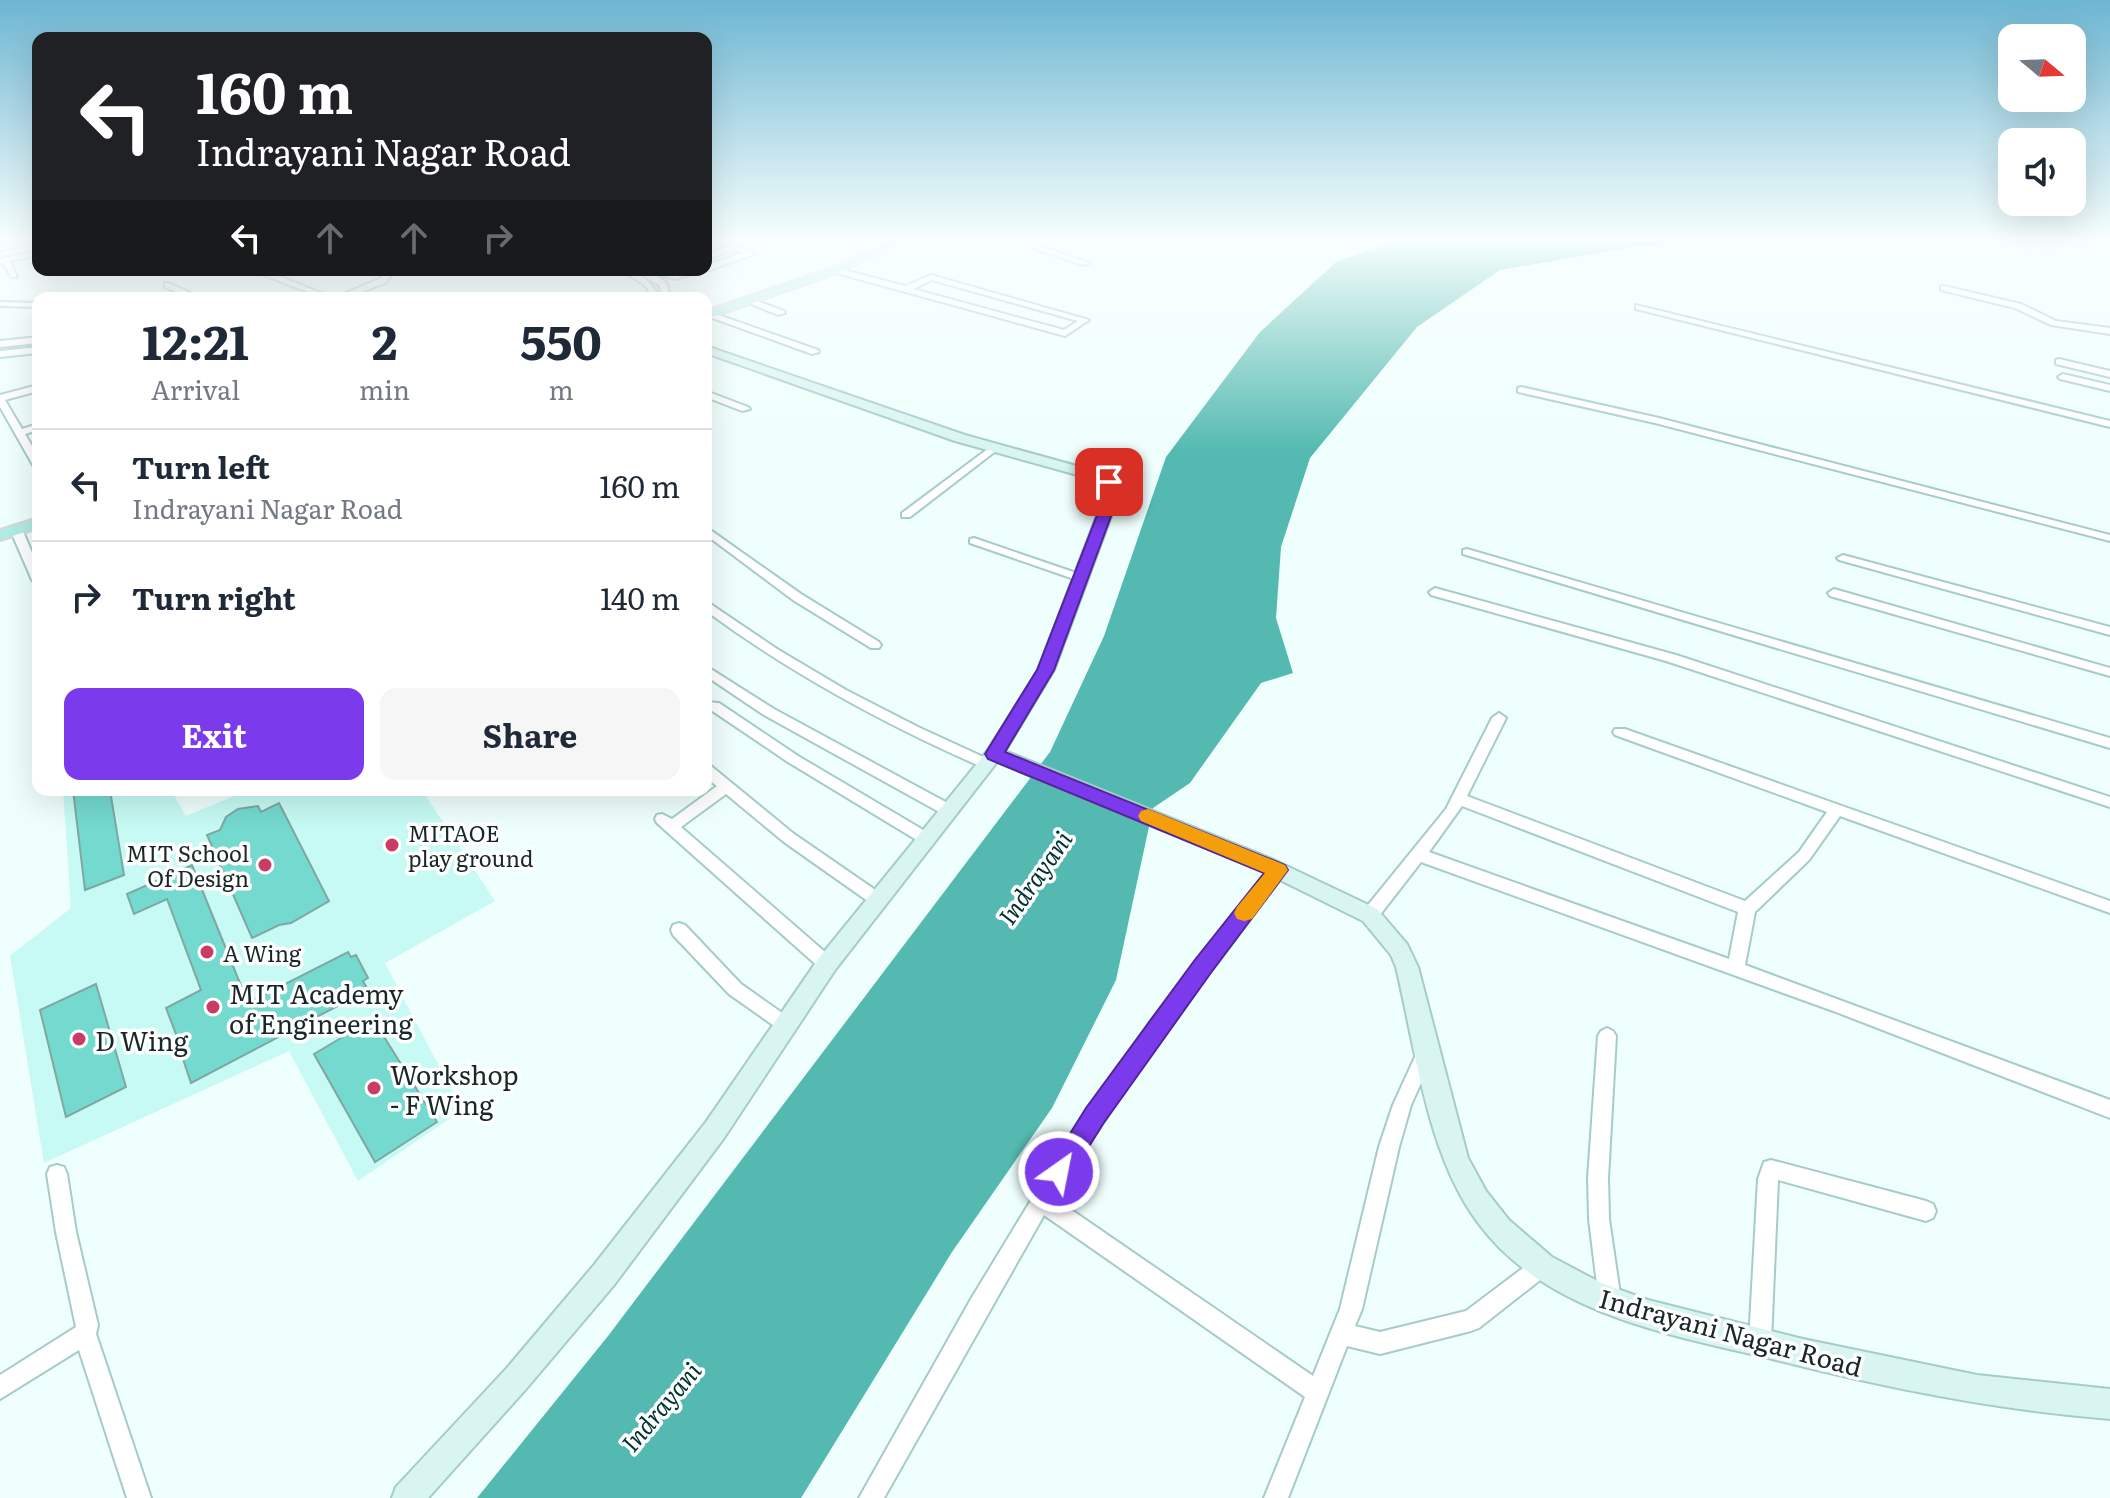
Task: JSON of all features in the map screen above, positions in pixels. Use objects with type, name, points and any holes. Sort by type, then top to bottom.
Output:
[{"type":"main road","points":[[0,542],[12,533],[32,525]]},
{"type":"main road","points":[[12,533],[32,531]]},
{"type":"street","points":[[776,311],[781,313]]},
{"type":"street","points":[[985,311],[1065,333],[1085,320],[1060,311]]},
{"type":"street","points":[[1036,325],[1057,311]]},
{"type":"street","points":[[1655,311],[2110,424]]},
{"type":"street","points":[[2028,311],[2054,323],[2110,331]]},
{"type":"street","points":[[712,314],[815,352]]},
{"type":"street","points":[[0,344],[32,341]]},
{"type":"street","points":[[0,354],[32,351]]},
{"type":"street","points":[[407,1498],[516,1379],[604,1275],[715,1130],[827,964],[948,810],[998,760],[1046,670],[1113,492],[1109,482],[993,448],[712,351]]},
{"type":"street","points":[[2059,362],[2110,374]]},
{"type":"street","points":[[2063,377],[2110,388]]},
{"type":"street","points":[[32,390],[0,398],[32,448]]},
{"type":"street","points":[[1521,390],[1671,424],[2110,538]]},
{"type":"street","points":[[712,396],[745,409]]},
{"type":"street","points":[[20,433],[32,429]]},
{"type":"street","points":[[906,515],[993,448]]},
{"type":"street","points":[[12,533],[32,569]]},
{"type":"street","points":[[712,534],[797,597],[875,645]]},
{"type":"street","points":[[974,541],[1081,578]]},
{"type":"street","points":[[1467,552],[2110,743]]},
{"type":"street","points":[[1843,558],[2110,631]]},
{"type":"street","points":[[1435,592],[1671,658],[2110,802]]},
{"type":"street","points":[[1834,593],[2110,672]]},
{"type":"street","points":[[712,609],[781,658],[866,707],[998,760]]},
{"type":"street","points":[[712,674],[769,712],[948,810]]},
{"type":"street","points":[[712,706],[925,838]]},
{"type":"street","points":[[1370,915],[1420,855],[1459,799],[1499,718]]},
{"type":"street","points":[[1620,732],[2110,907]]},
{"type":"street","name":"Indrayani Nagar Road","points":[[998,760],[1273,868],[1370,915],[1399,950],[1407,967],[1451,1149],[1463,1178],[1489,1218],[1508,1239],[1542,1266],[1610,1301],[1910,1379],[1970,1390],[2110,1404]]},
{"type":"street","points":[[712,775],[789,838],[878,900]]},
{"type":"street","points":[[712,795],[726,787]]},
{"type":"street","points":[[711,796],[666,823],[827,964]]},
{"type":"street","points":[[1459,799],[1747,909]]},
{"type":"street","points":[[1736,969],[1747,909],[1804,856],[1837,809]]},
{"type":"street","points":[[1420,855],[2110,1109]]},
{"type":"street","points":[[871,1498],[1041,1201],[1095,1116],[1273,868]]},
{"type":"street","points":[[679,930],[735,989],[786,1025]]},
{"type":"street","points":[[1607,1036],[1598,1178],[1599,1219],[1610,1301]]},
{"type":"street","points":[[1276,1498],[1341,1334],[1367,1246],[1389,1147],[1402,1105],[1427,1049]]},
{"type":"street","points":[[1760,1342],[1771,1169],[1926,1211]]},
{"type":"street","points":[[57,1174],[66,1232],[87,1325],[85,1334],[139,1498]]},
{"type":"street","points":[[1041,1201],[1319,1393]]},
{"type":"street","points":[[1341,1334],[1380,1343],[1471,1320],[1542,1266]]},
{"type":"street","points":[[0,1388],[85,1334]]},
{"type":"shaded area","name":"MIT Academy of Engineering","points":[[63,796],[174,796],[186,816],[234,796],[426,796],[495,901],[385,963],[462,1110],[358,1181],[289,1051],[44,1163],[10,956],[71,908]]},
{"type":"water","name":"Indrayani","points":[[1283,311],[1440,311],[1417,327],[1310,458],[1281,547],[1276,618],[1293,673],[1261,683],[1190,783],[1153,808],[1116,980],[1052,1108],[952,1252],[801,1498],[477,1498],[608,1336],[1050,752],[1104,636],[1166,457],[1260,332]]},
{"type":"building","points":[[74,796],[111,796],[124,875],[85,890]]},
{"type":"building","name":"MIT School Of Design","points":[[279,803],[329,901],[291,923],[279,925],[252,938],[207,835],[220,830],[226,817],[238,809],[258,806],[261,812]]},
{"type":"building","points":[[192,865],[248,1003],[348,952],[351,957],[356,955],[368,978],[363,981],[368,990],[191,1083],[166,1008],[201,990],[167,899],[134,914],[127,894]]},
{"type":"building","name":"D Wing","points":[[96,984],[126,1087],[66,1117],[40,1010]]},
{"type":"building","name":"Workshop - F Wing","points":[[373,1019],[437,1122],[375,1162],[314,1054]]},
{"type":"slow traffic","points":[[1148,816],[1278,870],[1244,913]]},
{"type":"place","name":"MITAOE play ground","points":[[392,845]]},
{"type":"place","name":"MIT School Of Design","points":[[265,865]]},
{"type":"place","name":"A Wing","points":[[207,952]]},
{"type":"place","name":"MIT Academy of Engineering","points":[[213,1007]]},
{"type":"place","name":"D Wing","points":[[79,1039]]},
{"type":"place","name":"Workshop - F Wing","points":[[374,1088]]},
{"type":"route","points":[[1059,1172],[1095,1116],[1202,967],[1278,870],[994,754],[1046,670],[1113,492],[1109,482]]}]
